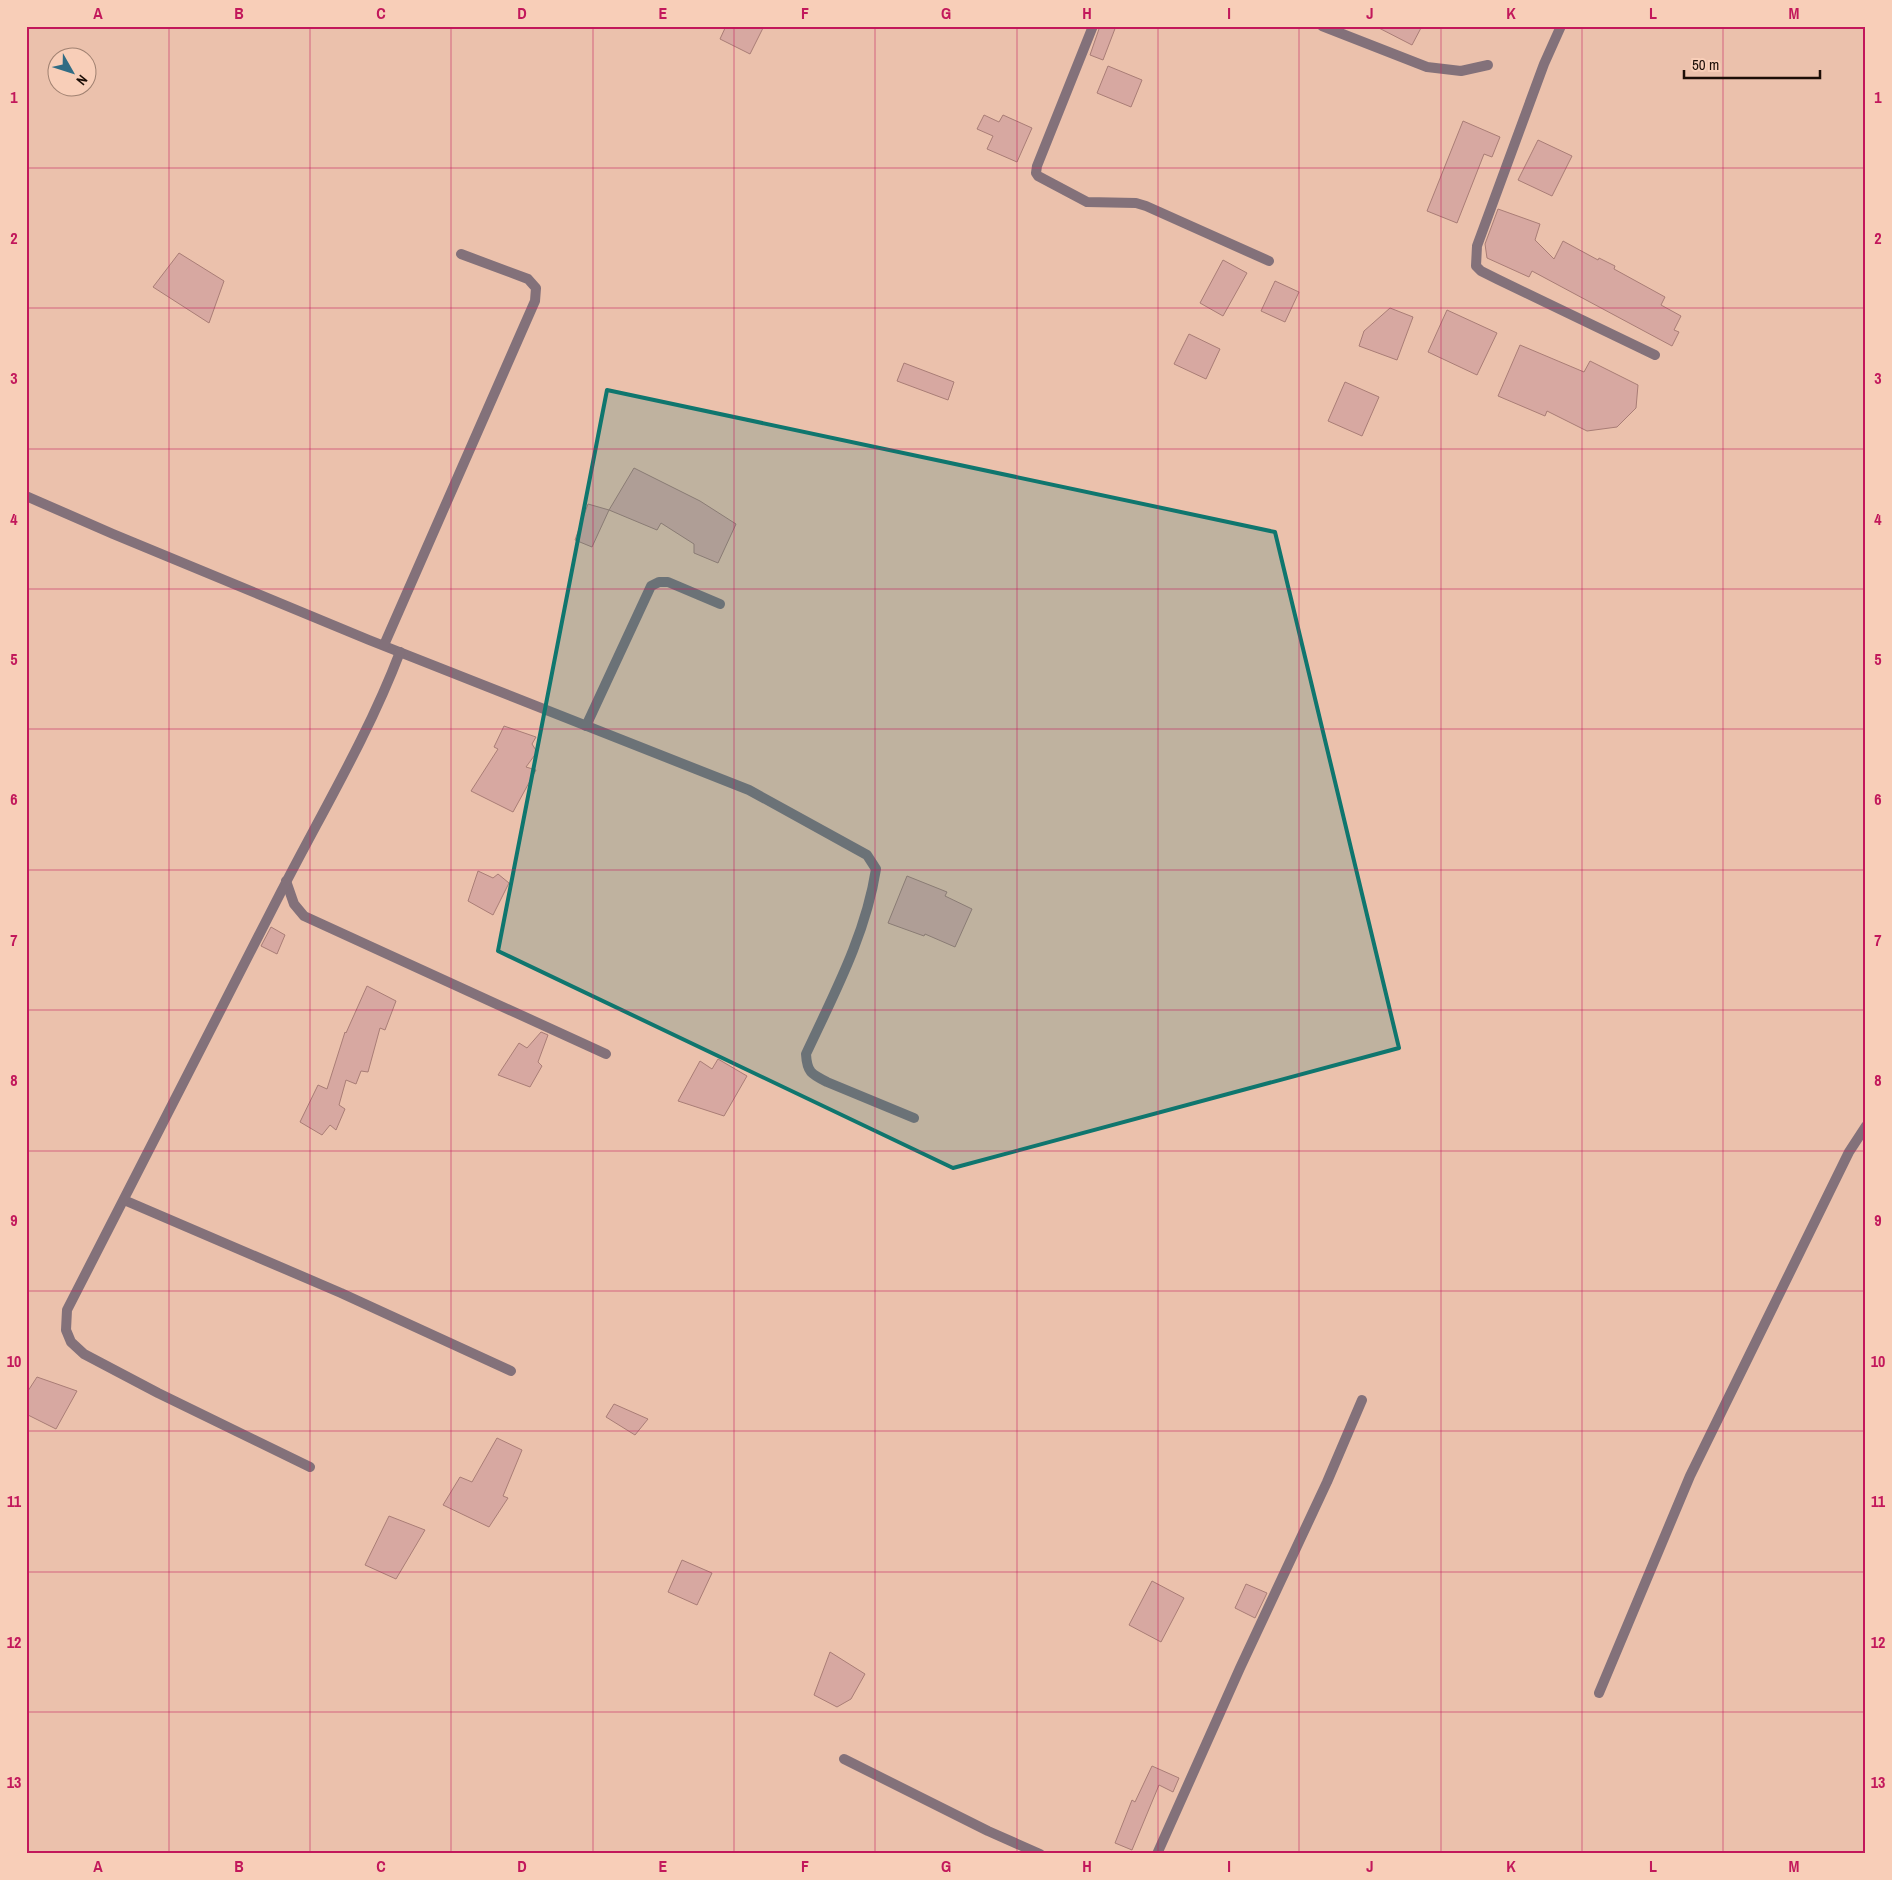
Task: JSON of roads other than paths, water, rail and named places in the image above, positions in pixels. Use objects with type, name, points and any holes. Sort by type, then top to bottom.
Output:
[{"type":"street","points":[[1093,26],[1037,166],[1036,173],[1038,176],[1087,202],[1136,203],[1146,206],[1269,261]]},
{"type":"street","points":[[1322,26],[1427,67],[1461,71],[1488,65]]},
{"type":"street","points":[[1561,26],[1544,64],[1478,246],[1476,266],[1481,271],[1497,279],[1655,355]]},
{"type":"street","points":[[384,645],[536,301],[536,288],[528,279],[461,254]]},
{"type":"street","points":[[26,496],[131,542],[400,652],[750,790],[867,856],[876,869],[873,892],[852,955],[806,1054],[807,1067],[813,1075],[827,1082],[914,1118]]},
{"type":"street","points":[[586,726],[651,586],[658,582],[668,582],[720,604]]},
{"type":"street","points":[[310,1466],[158,1393],[84,1354],[71,1342],[66,1330],[67,1310],[286,881],[361,741],[383,696],[400,652]]},
{"type":"street","points":[[286,881],[294,904],[304,916],[606,1054]]},
{"type":"street","points":[[1599,1694],[1690,1476],[1849,1152],[1866,1126]]},
{"type":"street","points":[[124,1200],[341,1293],[511,1372]]},
{"type":"street","points":[[1157,1854],[1240,1668],[1328,1482],[1362,1400]]},
{"type":"street","points":[[844,1759],[988,1831],[1040,1854]]}]
